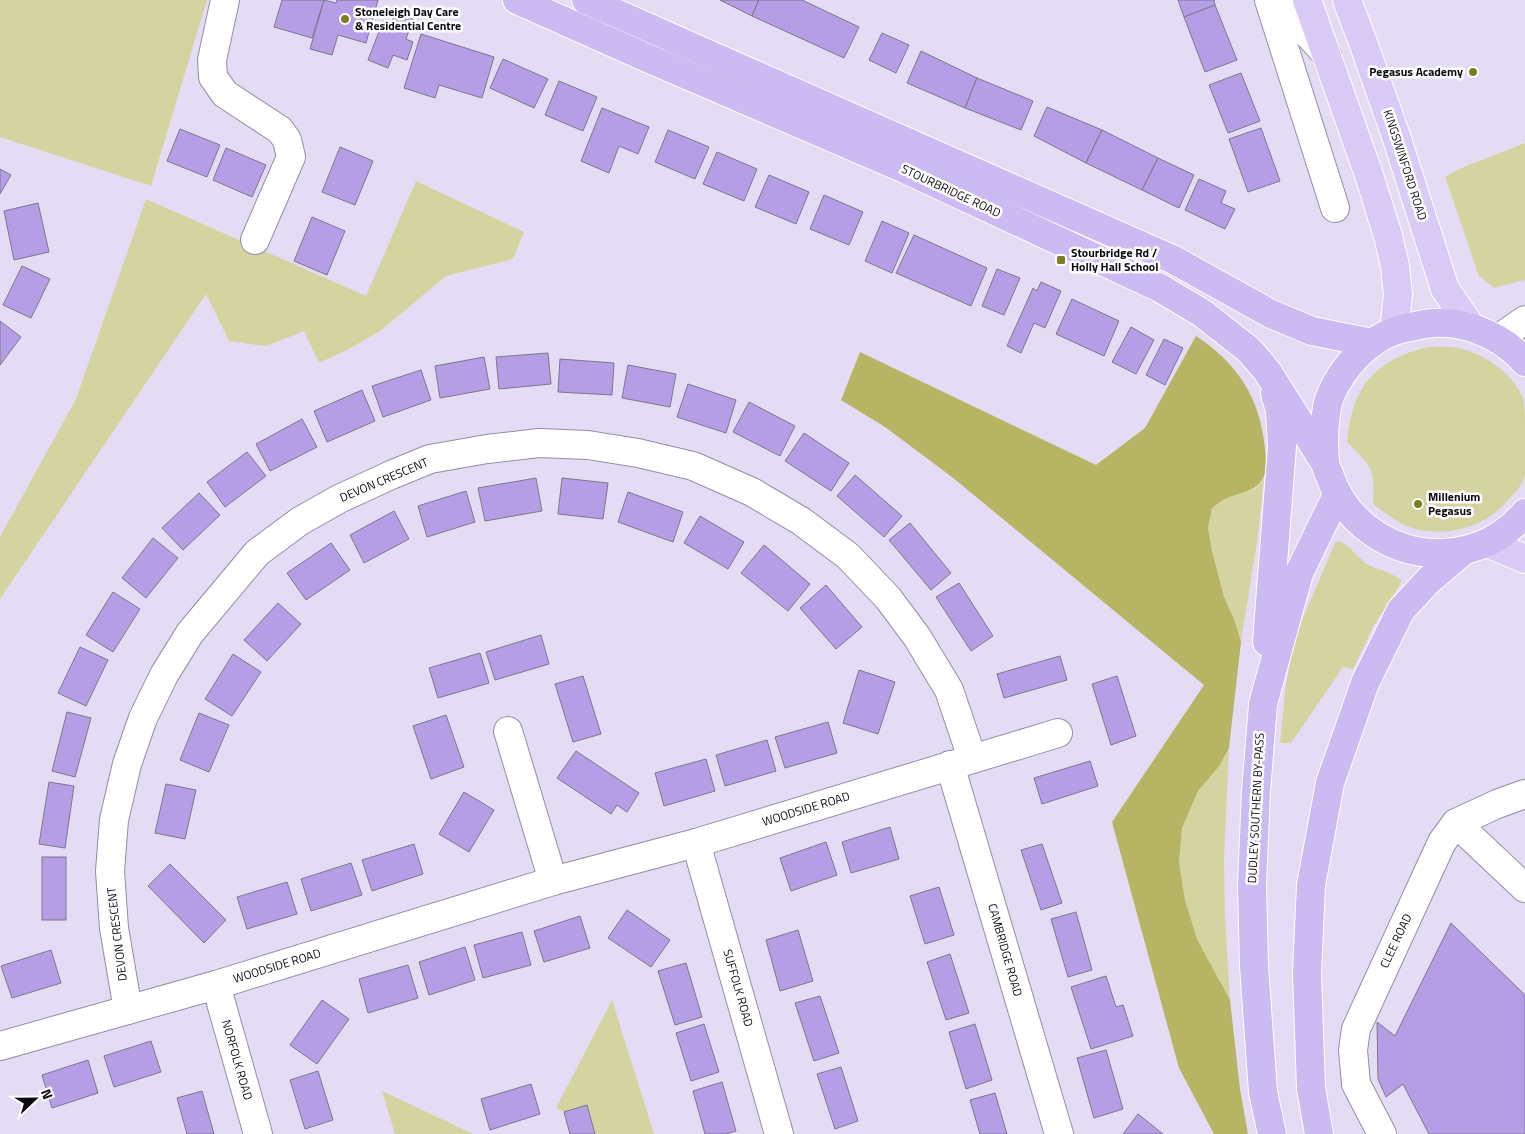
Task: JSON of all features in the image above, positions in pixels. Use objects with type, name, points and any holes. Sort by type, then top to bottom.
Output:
[{"type":"highway","name":"STOURBRIDGE ROAD","points":[[517,0],[907,170],[1160,288],[1202,313],[1249,350],[1267,371],[1325,463]]},
{"type":"highway","name":"STOURBRIDGE ROAD","points":[[586,0],[1174,260],[1271,314],[1312,331],[1383,337]]},
{"type":"highway","points":[[1475,547],[1426,554],[1390,544],[1360,524],[1337,495],[1325,463],[1325,428],[1330,395],[1347,366],[1383,337],[1432,322],[1471,327],[1498,339],[1518,354],[1525,362]]},
{"type":"highway","points":[[1263,704],[1282,446],[1280,410],[1267,371]]},
{"type":"highway","name":"DUDLEY SOUTHERN BY-PASS","points":[[1272,1134],[1263,1092],[1254,966],[1252,885],[1256,791],[1263,704],[1299,573],[1337,495]]},
{"type":"highway","points":[[1319,1134],[1311,1088],[1307,974],[1311,885],[1330,783],[1365,683],[1401,610],[1429,580],[1475,547],[1512,527],[1525,513]]},
{"type":"main road","points":[[1307,0],[1388,236],[1395,266],[1398,295],[1383,337]]},
{"type":"main road","name":"KINGSWINFORD ROAD","points":[[1347,0],[1396,136],[1446,289],[1471,327]]},
{"type":"main road","points":[[1475,547],[1525,560]]},
{"type":"street","points":[[225,0],[212,60],[213,77],[225,94],[280,130],[287,140],[291,157],[256,240]]},
{"type":"street","points":[[1269,0],[1334,208]]},
{"type":"street","points":[[1281,0],[1297,22],[1327,55]]},
{"type":"street","points":[[1498,339],[1525,320]]},
{"type":"street","name":"DEVON CRESCENT","points":[[128,1010],[114,928],[110,871],[114,820],[127,764],[143,718],[164,675],[190,633],[257,553],[300,521],[339,499],[430,459],[487,449],[540,443],[588,445],[638,453],[693,466],[752,492],[801,521],[848,556],[888,598],[917,637],[949,690],[961,762]]},
{"type":"street","points":[[508,731],[553,881]]},
{"type":"street","name":"WOODSIDE ROAD","points":[[0,1046],[216,985],[553,881],[696,843],[1058,733]]},
{"type":"street","name":"CAMBRIDGE ROAD","points":[[961,762],[1059,1134]]},
{"type":"street","name":"CLEE ROAD","points":[[1382,1134],[1356,1084],[1353,1050],[1356,1030],[1442,842],[1456,823],[1497,804],[1525,794]]},
{"type":"street","points":[[1456,823],[1525,888]]},
{"type":"street","name":"SUFFOLK ROAD","points":[[696,843],[779,1134]]},
{"type":"street","name":"NORFOLK ROAD","points":[[216,985],[258,1134]]},
{"type":"green space","points":[[0,0],[207,0],[151,186],[0,137]]},
{"type":"green space","points":[[1525,143],[1525,280],[1494,288],[1479,276],[1445,177],[1459,169]]},
{"type":"green space","points":[[416,181],[524,232],[513,259],[446,276],[380,331],[349,349],[319,363],[304,331],[266,346],[229,341],[206,294],[0,599],[0,537],[76,399],[146,199],[366,296]]},
{"type":"green space","points":[[1428,347],[1462,349],[1495,364],[1512,381],[1524,401],[1525,474],[1520,486],[1497,511],[1487,518],[1475,524],[1450,531],[1424,531],[1412,528],[1396,521],[1373,504],[1373,482],[1370,468],[1347,442],[1354,406],[1369,379],[1380,368],[1393,360]]},
{"type":"green space","points":[[1264,477],[1258,535],[1241,642],[1234,619],[1224,597],[1208,528],[1212,508],[1225,498],[1255,489]]},
{"type":"green space","points":[[1338,541],[1346,545],[1367,564],[1401,580],[1400,585],[1374,625],[1353,669],[1343,667],[1291,743],[1280,743],[1286,684],[1295,637],[1335,543]]},
{"type":"green space","points":[[1229,748],[1224,858],[1230,1000],[1197,939],[1185,900],[1179,863],[1182,828],[1198,791],[1219,765]]},
{"type":"green space","points":[[612,1000],[654,1134],[595,1134],[587,1105],[564,1112],[556,1108]]},
{"type":"green space","points":[[382,1091],[473,1134],[395,1134]]},
{"type":"shaded area","points":[[1196,336],[1224,358],[1244,384],[1258,413],[1266,455],[1265,472],[1260,483],[1252,489],[1225,499],[1212,508],[1208,528],[1212,551],[1224,597],[1234,619],[1241,642],[1229,748],[1220,765],[1198,791],[1182,828],[1179,863],[1185,900],[1197,939],[1230,1000],[1240,1089],[1248,1134],[1214,1134],[1179,1068],[1112,822],[1204,685],[952,477],[885,427],[841,400],[860,352],[1096,465],[1145,428]]},
{"type":"building","points":[[282,0],[324,0],[312,38],[274,27]]},
{"type":"building","name":"Stoneleigh Day Care & Residential Centre","points":[[324,0],[336,3],[337,0],[378,0],[366,43],[338,35],[332,55],[310,49]]},
{"type":"building","points":[[720,0],[759,0],[752,16]]},
{"type":"building","points":[[759,0],[802,0],[859,27],[844,58],[752,16]]},
{"type":"building","points":[[1178,0],[1214,0],[1215,5],[1184,17]]},
{"type":"building","points":[[1215,5],[1237,60],[1205,72],[1184,17]]},
{"type":"building","points":[[395,12],[413,19],[406,39],[413,42],[407,60],[393,55],[388,68],[368,60],[383,21],[391,24]]},
{"type":"building","points":[[882,33],[909,45],[896,73],[869,60]]},
{"type":"building","points":[[421,34],[494,57],[482,98],[439,85],[435,98],[404,88]]},
{"type":"building","points":[[921,51],[977,78],[965,108],[907,83]]},
{"type":"building","points":[[503,59],[548,79],[534,108],[490,88]]},
{"type":"building","points":[[1241,73],[1260,121],[1228,133],[1209,85]]},
{"type":"building","points":[[977,78],[1033,101],[1021,130],[965,108]]},
{"type":"building","points":[[559,81],[597,97],[583,131],[545,115]]},
{"type":"building","points":[[1047,107],[1102,130],[1086,163],[1034,136]]},
{"type":"building","points":[[602,108],[649,127],[638,154],[619,146],[609,173],[581,161]]},
{"type":"building","points":[[1261,128],[1280,181],[1248,192],[1229,139]]},
{"type":"building","points":[[180,129],[220,145],[207,177],[167,161]]},
{"type":"building","points":[[668,130],[709,147],[695,179],[655,162]]},
{"type":"building","points":[[1102,130],[1158,158],[1142,190],[1086,163]]},
{"type":"building","points":[[340,147],[373,161],[355,205],[322,192]]},
{"type":"building","points":[[226,148],[266,165],[252,197],[213,180]]},
{"type":"building","points":[[717,152],[757,169],[744,201],[703,184]]},
{"type":"building","points":[[1158,158],[1194,175],[1179,208],[1142,190]]},
{"type":"building","points":[[0,169],[11,175],[0,194]]},
{"type":"building","points":[[769,175],[809,192],[796,224],[755,207]]},
{"type":"building","points":[[1199,179],[1226,191],[1221,203],[1235,209],[1225,229],[1185,210]]},
{"type":"building","points":[[824,195],[863,212],[849,245],[810,229]]},
{"type":"building","points":[[38,203],[49,252],[14,260],[4,211]]},
{"type":"building","points":[[312,217],[345,231],[327,275],[294,261]]},
{"type":"building","points":[[882,221],[909,233],[892,273],[865,261]]},
{"type":"building","points":[[914,235],[987,268],[971,306],[896,273]]},
{"type":"building","points":[[22,266],[50,279],[31,318],[3,305]]},
{"type":"building","points":[[997,269],[1020,278],[1004,315],[982,306]]},
{"type":"building","points":[[1041,282],[1061,291],[1045,328],[1034,323],[1021,353],[1007,346],[1033,288],[1037,291]]},
{"type":"building","points":[[1072,299],[1119,321],[1104,356],[1056,334]]},
{"type":"building","points":[[0,321],[21,337],[0,365]]},
{"type":"building","points":[[1131,327],[1154,340],[1136,374],[1112,362]]},
{"type":"building","points":[[1164,339],[1183,348],[1165,385],[1146,375]]},
{"type":"building","points":[[548,353],[551,384],[499,389],[496,357]]},
{"type":"building","points":[[484,357],[490,389],[440,398],[435,366]]},
{"type":"building","points":[[560,359],[614,363],[612,395],[558,392]]},
{"type":"building","points":[[628,365],[676,374],[670,407],[622,398]]},
{"type":"building","points":[[421,370],[431,400],[383,417],[372,386]]},
{"type":"building","points":[[688,384],[736,400],[726,433],[677,417]]},
{"type":"building","points":[[362,390],[375,421],[327,442],[314,411]]},
{"type":"building","points":[[749,402],[795,426],[780,456],[733,432]]},
{"type":"building","points":[[302,419],[317,447],[270,471],[256,444]]},
{"type":"building","points":[[804,433],[849,463],[831,491],[785,461]]},
{"type":"building","points":[[247,452],[266,476],[225,507],[207,482]]},
{"type":"building","points":[[855,475],[902,516],[884,537],[837,496]]},
{"type":"building","points":[[536,478],[542,511],[485,521],[478,488]]},
{"type":"building","points":[[562,478],[608,483],[603,519],[558,514]]},
{"type":"building","points":[[466,491],[475,522],[427,537],[418,506]]},
{"type":"building","points":[[628,492],[683,512],[673,542],[618,522]]},
{"type":"building","points":[[199,493],[220,515],[183,550],[162,528]]},
{"type":"building","points":[[394,511],[409,539],[364,563],[350,535]]},
{"type":"building","points":[[700,516],[744,542],[728,569],[684,543]]},
{"type":"building","points":[[910,523],[951,573],[931,590],[889,540]]},
{"type":"building","points":[[153,538],[178,558],[146,598],[122,578]]},
{"type":"building","points":[[331,543],[350,570],[306,600],[287,573]]},
{"type":"building","points":[[764,545],[810,584],[788,611],[741,573]]},
{"type":"building","points":[[959,583],[993,636],[971,651],[936,597]]},
{"type":"building","points":[[826,585],[862,627],[836,649],[800,608]]},
{"type":"building","points":[[113,592],[140,609],[113,652],[86,635]]},
{"type":"building","points":[[278,603],[301,624],[267,661],[244,640]]},
{"type":"building","points":[[541,635],[549,664],[495,680],[486,652]]},
{"type":"building","points":[[80,647],[108,660],[86,706],[58,693]]},
{"type":"building","points":[[480,653],[489,683],[438,698],[429,668]]},
{"type":"building","points":[[233,654],[261,672],[232,716],[205,699]]},
{"type":"building","points":[[1060,656],[1067,680],[1004,698],[997,674]]},
{"type":"building","points":[[859,670],[895,682],[878,734],[843,723]]},
{"type":"building","points":[[583,676],[601,734],[573,742],[555,684]]},
{"type":"building","points":[[1117,676],[1136,736],[1111,745],[1092,684]]},
{"type":"building","points":[[67,712],[91,718],[75,777],[52,771]]},
{"type":"building","points":[[199,713],[229,725],[209,772],[180,760]]},
{"type":"building","points":[[446,715],[464,767],[431,779],[413,726]]},
{"type":"building","points":[[828,722],[837,753],[785,768],[775,737]]},
{"type":"building","points":[[767,740],[776,771],[725,786],[716,755]]},
{"type":"building","points":[[576,751],[639,793],[627,812],[617,805],[611,814],[557,778]]},
{"type":"building","points":[[706,759],[715,791],[664,806],[655,773]]},
{"type":"building","points":[[1090,761],[1098,786],[1042,804],[1034,778]]},
{"type":"building","points":[[49,782],[74,786],[65,848],[39,844]]},
{"type":"building","points":[[166,784],[196,790],[185,839],[155,833]]},
{"type":"building","points":[[464,792],[494,810],[469,852],[439,834]]},
{"type":"building","points":[[890,827],[899,859],[851,873],[842,842]]},
{"type":"building","points":[[826,842],[837,875],[791,891],[780,858]]},
{"type":"building","points":[[414,844],[423,874],[372,891],[362,860]]},
{"type":"building","points":[[1042,844],[1062,903],[1041,910],[1021,850]]},
{"type":"building","points":[[42,857],[66,857],[66,920],[42,920]]},
{"type":"building","points":[[351,863],[362,895],[311,911],[301,879]]},
{"type":"building","points":[[170,864],[226,920],[204,943],[148,886]]},
{"type":"building","points":[[287,882],[297,914],[247,929],[237,897]]},
{"type":"building","points":[[939,887],[954,935],[925,944],[910,896]]},
{"type":"building","points":[[627,910],[670,940],[651,967],[608,938]]},
{"type":"building","points":[[1076,912],[1092,970],[1068,977],[1051,919]]},
{"type":"building","points":[[580,916],[590,948],[544,962],[534,931]]},
{"type":"building","points":[[1451,923],[1525,995],[1525,1134],[1429,1134],[1403,1084],[1386,1097],[1378,1079],[1377,1022],[1395,1036]]},
{"type":"building","points":[[798,930],[813,981],[780,991],[766,940]]},
{"type":"building","points":[[522,932],[531,965],[483,978],[474,945]]},
{"type":"building","points":[[465,947],[475,980],[429,995],[419,962]]},
{"type":"building","points":[[51,950],[61,983],[12,998],[1,966]]},
{"type":"building","points":[[950,954],[969,1013],[946,1020],[927,962]]},
{"type":"building","points":[[686,963],[702,1017],[675,1025],[658,971]]},
{"type":"building","points":[[408,965],[418,998],[368,1013],[359,979]]},
{"type":"building","points":[[1106,976],[1116,1007],[1123,1005],[1133,1036],[1091,1049],[1071,987]]},
{"type":"building","points":[[820,996],[839,1053],[814,1061],[795,1003]]},
{"type":"building","points":[[322,1000],[349,1019],[317,1064],[290,1045]]},
{"type":"building","points":[[704,1024],[719,1072],[691,1081],[676,1033]]},
{"type":"building","points":[[975,1024],[992,1080],[966,1089],[949,1032]]},
{"type":"building","points":[[151,1041],[161,1072],[114,1087],[104,1056]]},
{"type":"building","points":[[1106,1050],[1123,1109],[1094,1118],[1077,1058]]},
{"type":"building","points":[[88,1060],[98,1093],[52,1108],[42,1075]]},
{"type":"building","points":[[841,1067],[858,1121],[835,1129],[817,1074]]},
{"type":"building","points":[[318,1071],[333,1120],[305,1129],[290,1080]]},
{"type":"building","points":[[722,1082],[736,1131],[726,1134],[705,1134],[693,1091]]},
{"type":"building","points":[[531,1084],[540,1114],[490,1130],[481,1099]]},
{"type":"building","points":[[202,1091],[214,1134],[187,1134],[177,1098]]},
{"type":"building","points":[[995,1093],[1007,1134],[980,1134],[970,1100]]},
{"type":"building","points":[[587,1105],[595,1134],[570,1134],[564,1112]]},
{"type":"building","points":[[1138,1114],[1163,1134],[1123,1134]]},
{"type":"place","name":"Stoneleigh Day Care & Residential Centre","points":[[345,19]]},
{"type":"place","name":"Pegasus Academy","points":[[1473,72]]},
{"type":"place","name":"Stourbridge Rd / Holly Hall School","points":[[1061,260]]},
{"type":"place","name":"Millenium Pegasus","points":[[1418,504]]}]
